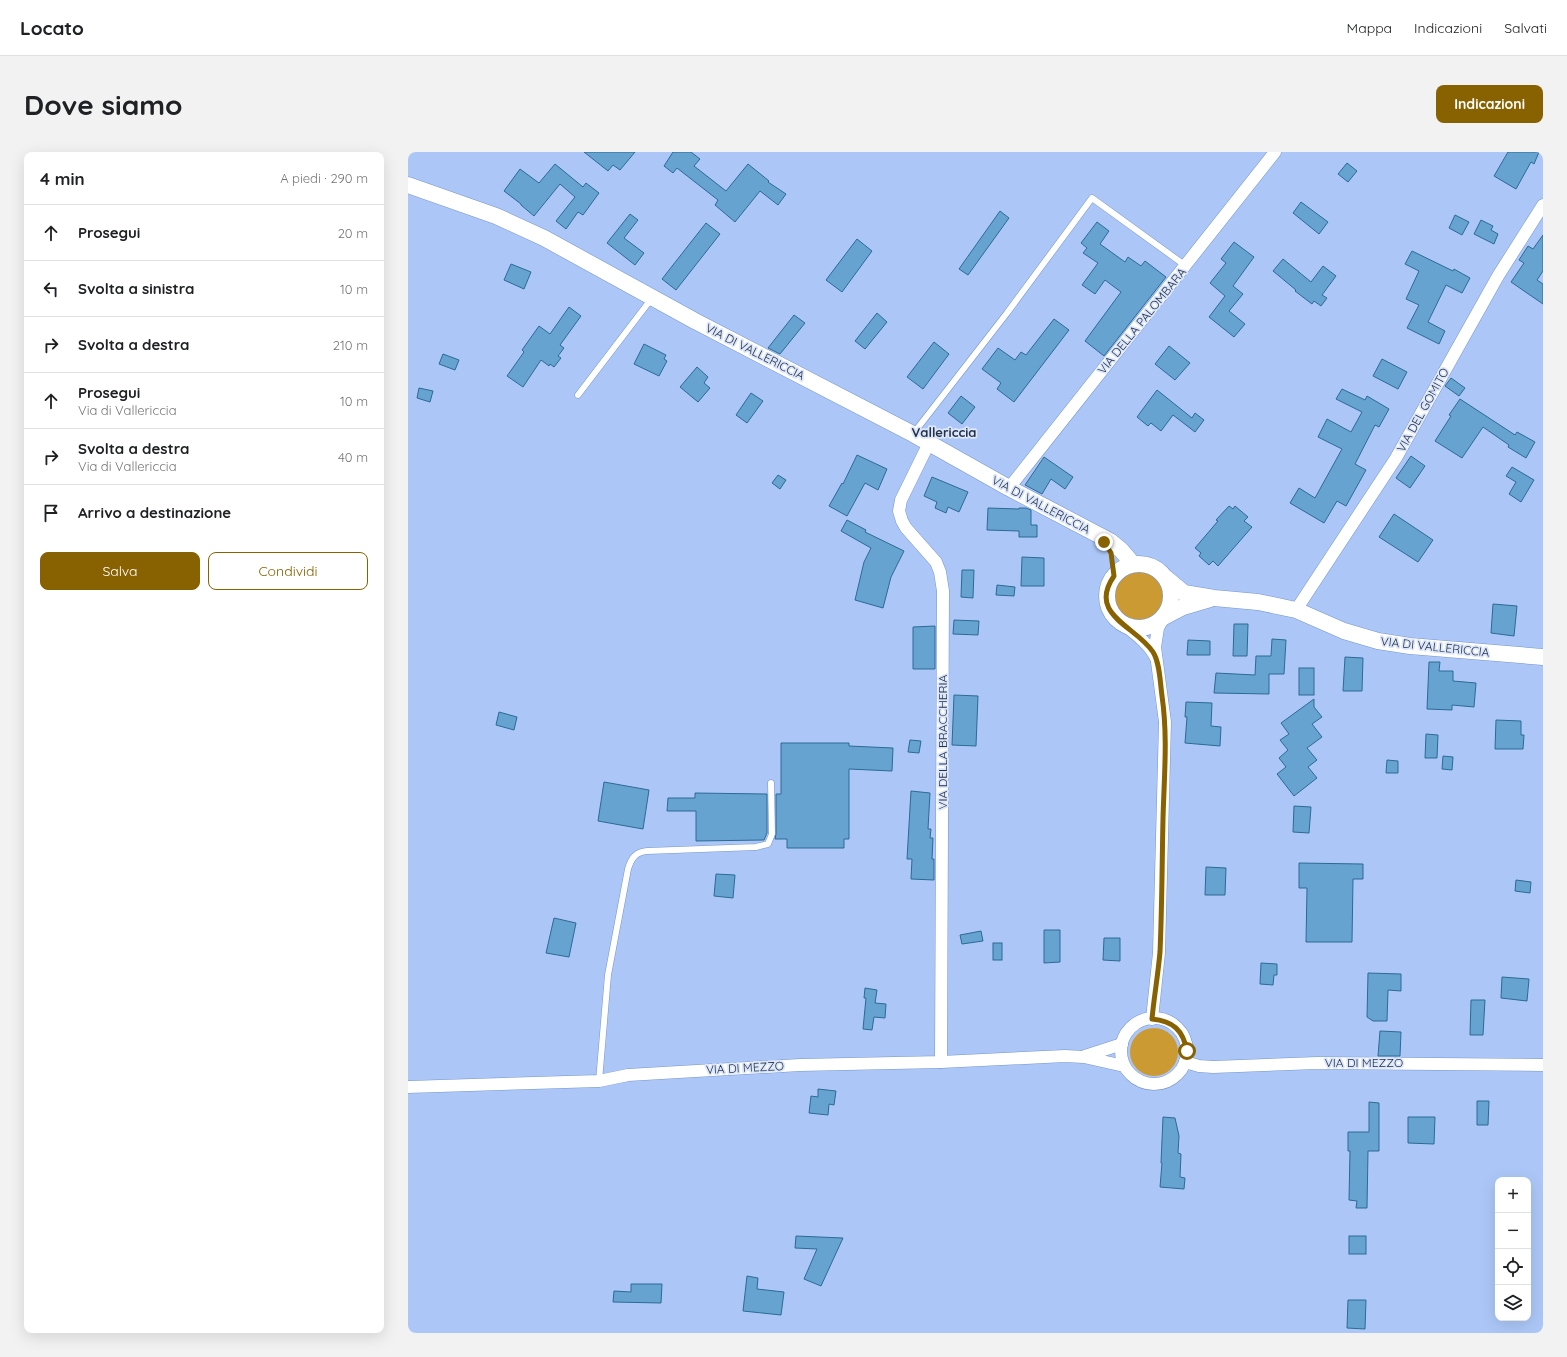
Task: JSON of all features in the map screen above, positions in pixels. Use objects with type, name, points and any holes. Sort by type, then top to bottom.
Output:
[{"type":"street","name":"VIA DELLA PALOMBARA","points":[[1009,488],[1275,152]]},
{"type":"street","name":"VIA DI VALLERICCIA","points":[[408,185],[463,203],[522,227],[560,246],[652,298],[913,434],[1009,488],[1096,534],[1119,548],[1133,564],[1145,564],[1162,573],[1184,593],[1214,598],[1258,602],[1296,610],[1344,631],[1378,641],[1410,646],[1543,657]]},
{"type":"street","name":"VIA DEL GOMITO","points":[[1296,610],[1396,458],[1498,276],[1543,205]]},
{"type":"street","name":"VIA DELLA BRACCHERIA","points":[[929,443],[899,507],[900,516],[906,528],[936,562],[940,572],[943,591],[941,1062]]},
{"type":"street","name":"VIA DI VALLERICCIA","points":[[1096,534],[1109,548],[1111,553],[1114,576],[1110,581],[1107,593],[1108,606],[1114,617],[1124,625],[1135,629],[1156,625],[1164,617],[1183,607],[1214,598]]},
{"type":"street","points":[[1114,576],[1119,571],[1133,564]]},
{"type":"street","points":[[1152,1019],[1160,953],[1165,722],[1156,660],[1156,637],[1158,628],[1172,600],[1170,588],[1166,578]]},
{"type":"street","points":[[1124,625],[1136,634],[1150,648],[1156,660]]},
{"type":"street","points":[[1152,1019],[1162,1020],[1172,1024],[1180,1031],[1187,1051],[1185,1062],[1181,1070],[1176,1076],[1161,1084],[1150,1084],[1140,1081],[1124,1066],[1121,1055],[1122,1044],[1132,1026],[1142,1021],[1152,1019]]},
{"type":"street","name":"VIA DI MEZZO","points":[[1084,1057],[1122,1044]]},
{"type":"street","name":"VIA DI MEZZO","points":[[408,1087],[599,1081],[628,1075],[784,1066],[1084,1057],[1124,1066]]},
{"type":"street","name":"VIA DI MEZZO","points":[[1185,1062],[1198,1066],[1213,1067],[1290,1063],[1543,1065]]},
{"type":"lane","points":[[913,434],[1007,313],[1092,198],[1186,266]]},
{"type":"lane","points":[[578,395],[652,298]]},
{"type":"lane","points":[[599,1081],[603,1021],[610,963],[628,869],[632,860],[638,853],[647,851],[756,847],[768,844],[772,834],[771,783]]},
{"type":"shaded area","points":[[1139,572],[1148,574],[1156,579],[1161,587],[1163,596],[1161,605],[1156,613],[1148,618],[1139,620],[1130,618],[1122,613],[1117,605],[1115,596],[1117,587],[1122,579],[1130,574]]},
{"type":"shaded area","points":[[1154,1028],[1163,1030],[1171,1035],[1176,1043],[1178,1052],[1176,1061],[1171,1069],[1163,1074],[1154,1076],[1145,1074],[1137,1069],[1132,1061],[1130,1052],[1132,1043],[1137,1035],[1145,1030]]},
{"type":"building","points":[[584,152],[635,152],[620,170],[613,165],[608,171]]},
{"type":"building","points":[[673,152],[691,152],[700,159],[694,166],[726,191],[748,164],[769,181],[768,182],[786,194],[778,205],[760,191],[735,222],[715,205],[718,200],[677,168],[673,173],[664,166]]},
{"type":"building","points":[[1508,152],[1539,152],[1534,164],[1531,162],[1516,189],[1494,176]]},
{"type":"building","points":[[1347,163],[1357,171],[1348,182],[1338,174]]},
{"type":"building","points":[[555,164],[583,187],[586,183],[599,193],[583,215],[578,212],[566,229],[556,221],[575,197],[560,184],[534,216],[504,191],[520,169],[539,183]]},
{"type":"building","points":[[1301,202],[1328,222],[1319,234],[1293,213]]},
{"type":"building","points":[[1000,211],[1009,218],[968,275],[959,269]]},
{"type":"building","points":[[630,214],[638,220],[624,238],[644,253],[635,265],[607,243]]},
{"type":"building","points":[[1455,215],[1469,222],[1462,235],[1449,228]]},
{"type":"building","points":[[1481,220],[1493,226],[1491,230],[1498,234],[1494,244],[1474,234]]},
{"type":"building","points":[[1097,222],[1109,231],[1100,244],[1125,262],[1128,257],[1141,266],[1145,261],[1166,277],[1104,356],[1085,341],[1121,292],[1105,280],[1095,294],[1082,285],[1098,263],[1083,253],[1087,248],[1081,243]]},
{"type":"building","points":[[706,223],[720,234],[676,290],[662,279]]},
{"type":"building","points":[[1543,235],[1543,271],[1537,280],[1543,284],[1543,304],[1511,282],[1524,263],[1519,260],[1528,246],[1533,249]]},
{"type":"building","points":[[857,239],[872,251],[842,292],[826,280]]},
{"type":"building","points":[[1234,242],[1254,257],[1233,286],[1243,294],[1229,311],[1245,324],[1234,337],[1209,317],[1225,296],[1210,283],[1226,263],[1221,259]]},
{"type":"building","points":[[1412,251],[1453,271],[1454,269],[1470,278],[1462,293],[1446,285],[1428,322],[1445,331],[1439,344],[1407,328],[1419,305],[1406,299],[1419,271],[1405,264]]},
{"type":"building","points":[[1283,259],[1311,282],[1323,266],[1336,276],[1322,295],[1327,298],[1321,306],[1314,301],[1312,304],[1273,271]]},
{"type":"building","points":[[511,264],[531,272],[524,289],[504,280]]},
{"type":"building","points":[[569,307],[581,316],[560,345],[564,348],[558,356],[561,358],[554,367],[550,364],[549,366],[541,360],[523,387],[507,376],[524,352],[522,350],[539,326],[550,334]]},
{"type":"building","points":[[877,313],[887,322],[865,349],[855,341]]},
{"type":"building","points":[[794,315],[805,323],[780,354],[768,348]]},
{"type":"building","points":[[1054,319],[1069,330],[1014,402],[997,389],[1001,383],[982,369],[998,348],[1015,360],[1021,352],[1026,355]]},
{"type":"building","points":[[934,342],[949,354],[923,389],[907,377]]},
{"type":"building","points":[[644,344],[666,355],[664,359],[667,361],[659,376],[634,364]]},
{"type":"building","points":[[1169,346],[1190,363],[1175,380],[1155,364]]},
{"type":"building","points":[[443,354],[459,360],[455,370],[439,364]]},
{"type":"building","points":[[1382,359],[1407,372],[1398,389],[1373,376]]},
{"type":"building","points":[[697,367],[708,377],[704,383],[710,388],[698,402],[680,387]]},
{"type":"building","points":[[1451,378],[1465,388],[1459,396],[1445,386]]},
{"type":"building","points":[[419,388],[433,391],[430,402],[417,398]]},
{"type":"building","points":[[1342,389],[1365,400],[1367,396],[1389,409],[1379,427],[1375,425],[1355,464],[1366,470],[1346,506],[1337,501],[1324,523],[1290,503],[1299,488],[1315,498],[1342,449],[1318,437],[1327,419],[1351,432],[1362,412],[1336,399]]},
{"type":"building","points":[[1157,390],[1192,418],[1195,413],[1204,420],[1195,432],[1173,415],[1161,431],[1151,423],[1148,426],[1137,417]]},
{"type":"building","points":[[751,393],[763,401],[747,423],[736,415]]},
{"type":"building","points":[[961,396],[975,407],[962,424],[948,413]]},
{"type":"building","points":[[1460,399],[1515,435],[1517,432],[1535,442],[1526,458],[1508,447],[1509,445],[1483,427],[1462,458],[1435,441],[1451,416],[1449,415]]},
{"type":"building","points":[[857,455],[887,469],[878,490],[865,483],[847,516],[829,506],[842,483],[843,484]]},
{"type":"building","points":[[1411,456],[1425,466],[1410,488],[1396,478]]},
{"type":"building","points":[[1044,457],[1073,477],[1065,489],[1051,479],[1042,494],[1025,485]]},
{"type":"building","points":[[1512,467],[1534,480],[1521,502],[1509,494],[1516,482],[1506,476]]},
{"type":"building","points":[[778,475],[786,480],[780,489],[772,483]]},
{"type":"building","points":[[932,477],[968,492],[959,512],[948,507],[946,513],[935,508],[937,502],[924,496]]},
{"type":"building","points":[[1229,506],[1233,509],[1235,506],[1248,517],[1244,521],[1252,527],[1218,566],[1213,561],[1209,565],[1199,556],[1201,553],[1195,548],[1218,521],[1216,520]]},
{"type":"building","points":[[988,508],[1026,508],[1031,510],[1031,525],[1037,525],[1037,537],[1019,537],[1019,531],[987,530]]},
{"type":"building","points":[[1394,514],[1433,540],[1418,562],[1379,537]]},
{"type":"building","points":[[847,520],[866,530],[865,532],[904,551],[891,577],[883,608],[855,600],[864,562],[871,548],[841,531]]},
{"type":"building","points":[[1022,557],[1044,558],[1044,586],[1021,586]]},
{"type":"building","points":[[962,570],[974,570],[973,598],[961,597]]},
{"type":"building","points":[[997,585],[1015,587],[1014,596],[996,595]]},
{"type":"building","points":[[1493,604],[1517,606],[1514,636],[1491,633]]},
{"type":"building","points":[[954,620],[979,621],[978,635],[953,634]]},
{"type":"building","points":[[1234,624],[1248,624],[1247,656],[1233,656]]},
{"type":"building","points":[[935,626],[935,669],[913,669],[913,627]]},
{"type":"building","points":[[1272,639],[1286,640],[1284,674],[1269,674],[1269,694],[1214,693],[1216,673],[1255,675],[1256,656],[1271,656]]},
{"type":"building","points":[[1188,640],[1210,641],[1210,655],[1187,655]]},
{"type":"building","points":[[1345,657],[1363,658],[1362,691],[1343,691]]},
{"type":"building","points":[[1429,662],[1440,662],[1439,671],[1453,671],[1453,681],[1476,683],[1474,707],[1452,705],[1452,710],[1427,709]]},
{"type":"building","points":[[1299,668],[1314,668],[1314,695],[1299,695]]},
{"type":"building","points":[[954,695],[978,696],[976,746],[952,745]]},
{"type":"building","points":[[1314,699],[1314,707],[1322,717],[1312,724],[1322,737],[1307,748],[1317,760],[1308,767],[1317,778],[1294,796],[1277,774],[1286,767],[1279,758],[1288,750],[1280,740],[1289,734],[1281,723]]},
{"type":"building","points":[[1186,702],[1212,703],[1211,726],[1221,727],[1220,746],[1185,743],[1187,717],[1185,717]]},
{"type":"building","points":[[499,712],[517,717],[514,730],[496,725]]},
{"type":"building","points":[[1496,720],[1521,721],[1521,735],[1524,735],[1523,749],[1495,749]]},
{"type":"building","points":[[1426,734],[1438,735],[1437,758],[1425,758]]},
{"type":"building","points":[[910,740],[921,741],[919,753],[908,752]]},
{"type":"building","points":[[781,743],[849,743],[849,746],[893,748],[892,771],[849,769],[849,839],[844,839],[844,848],[787,848],[787,839],[775,839],[776,794],[781,794]]},
{"type":"building","points":[[1443,756],[1453,757],[1452,770],[1442,769]]},
{"type":"building","points":[[1387,760],[1398,761],[1398,773],[1386,773]]},
{"type":"building","points":[[604,782],[649,790],[643,829],[598,821]]},
{"type":"building","points":[[911,791],[930,793],[928,829],[931,829],[930,838],[933,838],[932,859],[934,859],[934,880],[911,879],[912,859],[907,859]]},
{"type":"building","points":[[695,793],[767,794],[767,833],[764,840],[696,841],[696,811],[667,811],[668,798],[695,798]]},
{"type":"building","points":[[1294,806],[1311,807],[1309,833],[1293,832]]},
{"type":"building","points":[[1299,863],[1363,864],[1363,879],[1353,879],[1352,942],[1306,942],[1307,888],[1299,888]]},
{"type":"building","points":[[1206,867],[1226,868],[1225,895],[1205,895]]},
{"type":"building","points":[[716,874],[735,875],[733,898],[714,896]]},
{"type":"building","points":[[1516,880],[1531,882],[1530,893],[1515,891]]},
{"type":"building","points":[[554,918],[576,923],[569,957],[546,953]]},
{"type":"building","points":[[1044,930],[1060,930],[1060,962],[1044,963]]},
{"type":"building","points":[[981,931],[983,941],[962,944],[960,935]]},
{"type":"building","points":[[1104,938],[1120,938],[1120,961],[1103,960]]},
{"type":"building","points":[[993,943],[1002,943],[1002,960],[993,960]]},
{"type":"building","points":[[1261,963],[1277,964],[1277,975],[1274,975],[1273,985],[1260,984]]},
{"type":"building","points":[[1368,973],[1401,974],[1401,991],[1388,990],[1387,1021],[1373,1021],[1367,1017]]},
{"type":"building","points":[[1502,977],[1529,979],[1527,1001],[1501,998]]},
{"type":"building","points":[[865,988],[877,990],[875,1003],[886,1004],[885,1018],[874,1017],[872,1030],[863,1029],[866,998],[864,998]]},
{"type":"building","points":[[1471,1000],[1485,1000],[1483,1035],[1470,1035]]},
{"type":"building","points":[[1380,1031],[1401,1032],[1400,1056],[1378,1056]]},
{"type":"building","points":[[818,1089],[836,1091],[834,1105],[829,1104],[828,1115],[809,1113],[811,1096],[818,1097]]},
{"type":"building","points":[[1477,1101],[1489,1101],[1488,1125],[1477,1125]]},
{"type":"building","points":[[1369,1102],[1379,1103],[1379,1151],[1368,1151],[1367,1208],[1356,1208],[1357,1201],[1349,1200],[1350,1151],[1348,1151],[1348,1132],[1369,1132]]},
{"type":"building","points":[[1163,1117],[1175,1118],[1179,1136],[1178,1153],[1181,1154],[1180,1177],[1185,1178],[1184,1189],[1160,1187]]},
{"type":"building","points":[[1408,1117],[1435,1117],[1434,1144],[1408,1143]]},
{"type":"building","points":[[796,1236],[843,1238],[821,1286],[804,1279],[817,1249],[795,1248]]},
{"type":"building","points":[[1349,1236],[1366,1236],[1366,1254],[1349,1254]]},
{"type":"building","points":[[747,1276],[758,1278],[757,1289],[784,1292],[781,1315],[743,1311]]},
{"type":"building","points":[[631,1284],[662,1284],[661,1303],[613,1302],[614,1291],[631,1292]]},
{"type":"building","points":[[1348,1300],[1366,1300],[1365,1329],[1347,1328]]},
{"type":"district","name":"Vallericcia","points":[[944,432]]},
{"type":"route","points":[[1104,542],[1111,553],[1114,576],[1108,587],[1108,606],[1114,617],[1136,634],[1153,652],[1156,660],[1162,694],[1165,722],[1160,953],[1152,1019],[1162,1020],[1172,1024],[1180,1031],[1185,1041],[1187,1051]]}]
